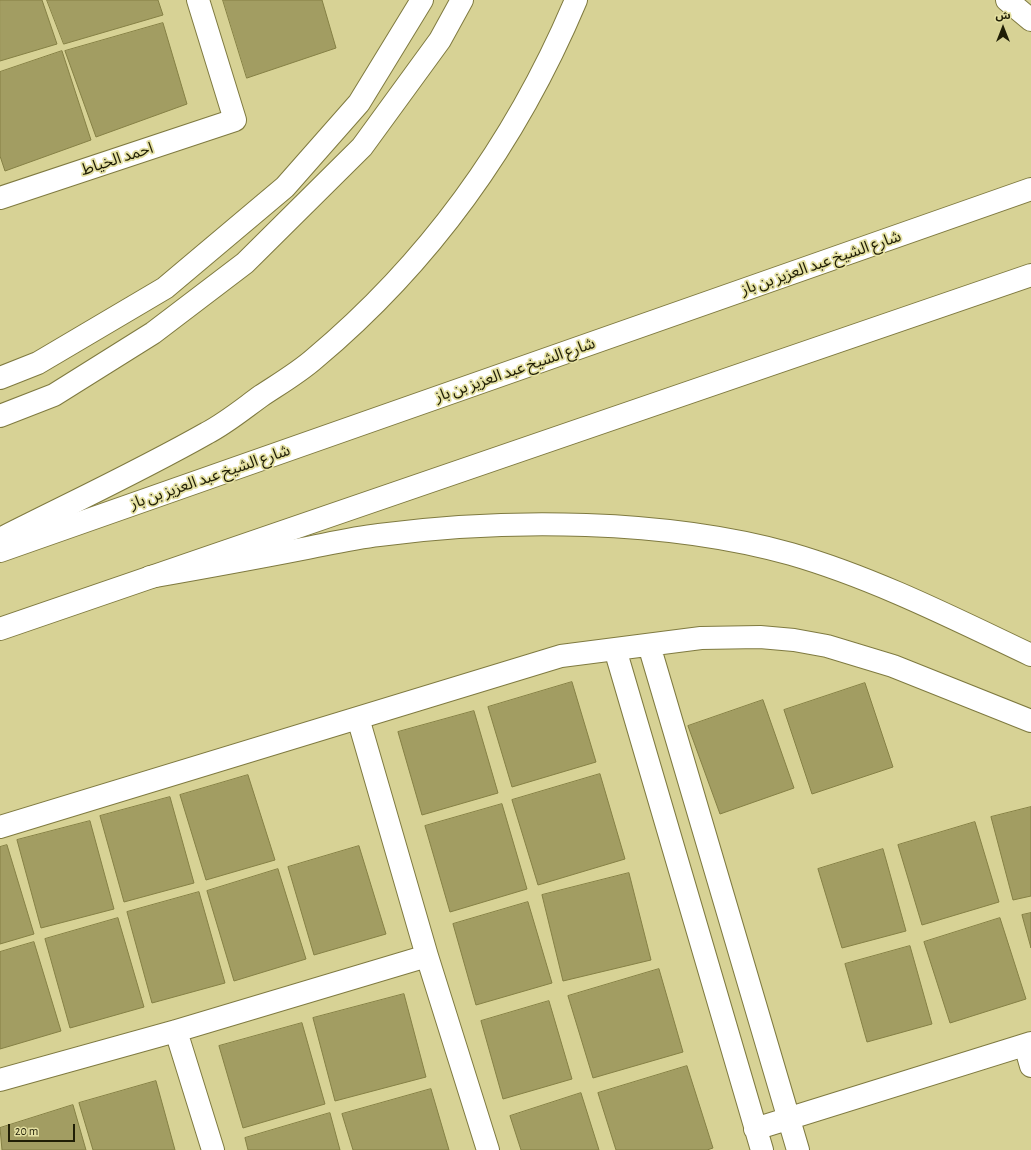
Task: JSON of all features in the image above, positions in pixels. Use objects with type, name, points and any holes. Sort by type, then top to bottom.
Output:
[{"type":"main road","name":"احمد الخياط","points":[[0,198],[235,120],[198,0]]},
{"type":"main road","points":[[0,378],[38,363],[165,288],[285,187],[359,103],[422,0]]},
{"type":"main road","points":[[0,416],[54,394],[153,333],[245,263],[362,147],[440,40],[462,0]]},
{"type":"main road","points":[[0,539],[209,432],[313,360],[366,312],[401,277],[434,239],[465,200],[491,162],[538,83],[576,0]]},
{"type":"main road","points":[[1007,0],[1031,20]]},
{"type":"main road","name":"شارع الشيخ عبد العزيز بن باز","points":[[0,551],[1031,189]]},
{"type":"main road","points":[[0,629],[1031,275]]},
{"type":"main road","points":[[150,577],[378,535],[431,530],[538,525],[598,526],[659,531],[689,534],[756,545],[828,566],[941,612],[1031,655]]},
{"type":"main road","points":[[0,827],[561,656],[649,645],[730,637],[794,640],[828,646],[893,666],[1031,721]]},
{"type":"main road","points":[[649,645],[798,1150]]},
{"type":"main road","points":[[615,649],[762,1150]]},
{"type":"main road","points":[[358,718],[427,956],[488,1150]]},
{"type":"main road","points":[[0,1080],[176,1032],[427,956]]},
{"type":"main road","points":[[176,1032],[213,1150]]},
{"type":"main road","points":[[755,1129],[1028,1044],[1031,1066]]},
{"type":"building","points":[[0,0],[42,0],[57,44],[0,61]]},
{"type":"building","points":[[47,0],[158,0],[163,15],[64,44]]},
{"type":"building","points":[[223,0],[322,0],[336,48],[247,78]]},
{"type":"building","points":[[163,23],[187,104],[96,137],[65,51]]},
{"type":"building","points":[[62,51],[91,140],[5,171],[0,156],[0,72]]},
{"type":"building","points":[[572,682],[596,762],[512,787],[488,707]]},
{"type":"building","points":[[865,683],[893,767],[812,794],[784,710]]},
{"type":"building","points":[[763,700],[794,788],[720,814],[688,726]]},
{"type":"building","points":[[474,711],[498,793],[422,815],[398,732]]},
{"type":"building","points":[[600,774],[625,859],[538,885],[512,800]]},
{"type":"building","points":[[248,775],[275,860],[206,880],[180,795]]},
{"type":"building","points":[[170,797],[194,883],[124,902],[100,816]]},
{"type":"building","points":[[502,804],[527,889],[450,912],[425,826]]},
{"type":"building","points":[[1031,807],[1031,896],[1013,900],[991,817]]},
{"type":"building","points":[[90,821],[114,909],[41,928],[17,840]]},
{"type":"building","points":[[975,822],[999,902],[922,925],[898,845]]},
{"type":"building","points":[[7,845],[34,934],[0,944],[0,847]]},
{"type":"building","points":[[359,846],[386,934],[314,955],[288,867]]},
{"type":"building","points":[[883,849],[906,931],[842,948],[818,869]]},
{"type":"building","points":[[278,869],[306,959],[234,981],[207,891]]},
{"type":"building","points":[[629,873],[651,960],[563,981],[542,895]]},
{"type":"building","points":[[199,892],[225,983],[152,1003],[127,912]]},
{"type":"building","points":[[528,902],[552,983],[476,1005],[453,924]]},
{"type":"building","points":[[1031,913],[1031,948],[1022,915]]},
{"type":"building","points":[[118,918],[144,1007],[70,1028],[45,939]]},
{"type":"building","points":[[1000,918],[1026,999],[950,1023],[924,942]]},
{"type":"building","points":[[34,942],[61,1031],[0,1049],[0,952]]},
{"type":"building","points":[[910,946],[932,1024],[867,1042],[845,964]]},
{"type":"building","points":[[659,969],[683,1052],[593,1078],[568,996]]},
{"type":"building","points":[[404,994],[426,1077],[335,1101],[313,1018]]},
{"type":"building","points":[[549,1001],[572,1079],[503,1099],[481,1021]]},
{"type":"building","points":[[302,1023],[325,1104],[243,1128],[219,1046]]},
{"type":"building","points":[[687,1066],[713,1148],[707,1150],[616,1150],[598,1093]]},
{"type":"building","points":[[156,1081],[175,1150],[93,1150],[79,1103]]},
{"type":"building","points":[[431,1089],[449,1150],[353,1150],[342,1114]]},
{"type":"building","points":[[581,1093],[599,1150],[521,1150],[510,1116]]},
{"type":"building","points":[[73,1105],[86,1150],[2,1150],[0,1128]]},
{"type":"building","points":[[330,1113],[340,1150],[248,1150],[245,1138]]}]
